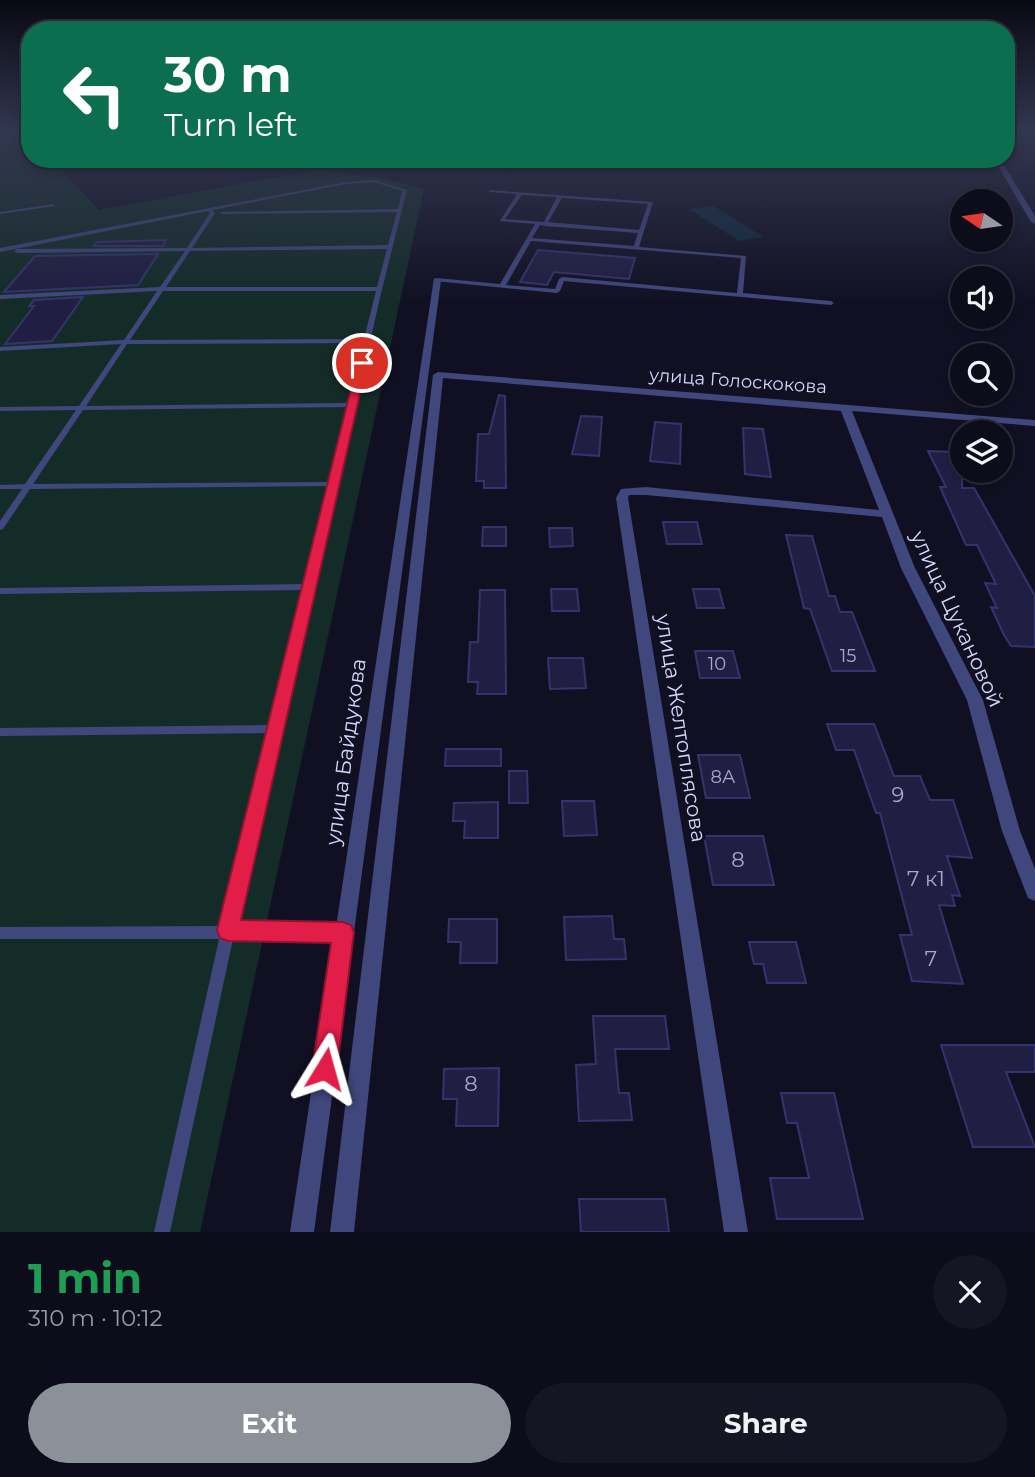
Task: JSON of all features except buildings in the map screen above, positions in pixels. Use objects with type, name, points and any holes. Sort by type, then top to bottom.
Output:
[{"type":"street","points":[[1015,188],[1035,222]]},
{"type":"street","name":"улица Байдукова","points":[[302,1232],[437,280]]},
{"type":"street","name":"улица Голоскокова","points":[[342,1232],[438,375],[1035,422]]},
{"type":"street","name":"улица Цукановой","points":[[845,407],[908,568],[975,700],[1011,831],[1035,892]]},
{"type":"street","name":"улица Желтоплясова","points":[[736,1232],[622,498],[625,492],[646,491],[887,514]]},
{"type":"lane","points":[[1,249],[211,212],[323,188]]},
{"type":"lane","points":[[162,1232],[228,930],[379,289],[405,191],[397,188]]},
{"type":"lane","points":[[490,191],[651,203],[636,248]]},
{"type":"lane","points":[[520,194],[502,220],[641,232]]},
{"type":"lane","points":[[502,286],[529,239],[560,197]]},
{"type":"lane","points":[[0,213],[53,205]]},
{"type":"lane","points":[[211,212],[400,210]]},
{"type":"lane","points":[[0,527],[211,212]]},
{"type":"lane","points":[[529,239],[744,257],[740,295]]},
{"type":"lane","points":[[1,249],[391,247]]},
{"type":"lane","points":[[437,280],[556,291],[562,279],[831,303]]},
{"type":"lane","points":[[0,297],[161,289],[379,289]]},
{"type":"lane","points":[[0,349],[126,342],[367,341]]},
{"type":"lane","points":[[0,409],[352,405]]},
{"type":"lane","points":[[0,487],[335,484]]},
{"type":"lane","points":[[0,591],[310,587]]},
{"type":"lane","points":[[0,732],[275,729]]},
{"type":"lane","points":[[0,933],[228,930],[343,932]]},
{"type":"green space","points":[[0,188],[79,188],[99,210],[216,188],[424,189],[200,1232],[0,1232]]},
{"type":"water","points":[[713,206],[764,237],[739,241],[689,209]]},
{"type":"route","points":[[325,1069],[343,932],[228,930],[362,363]]}]
